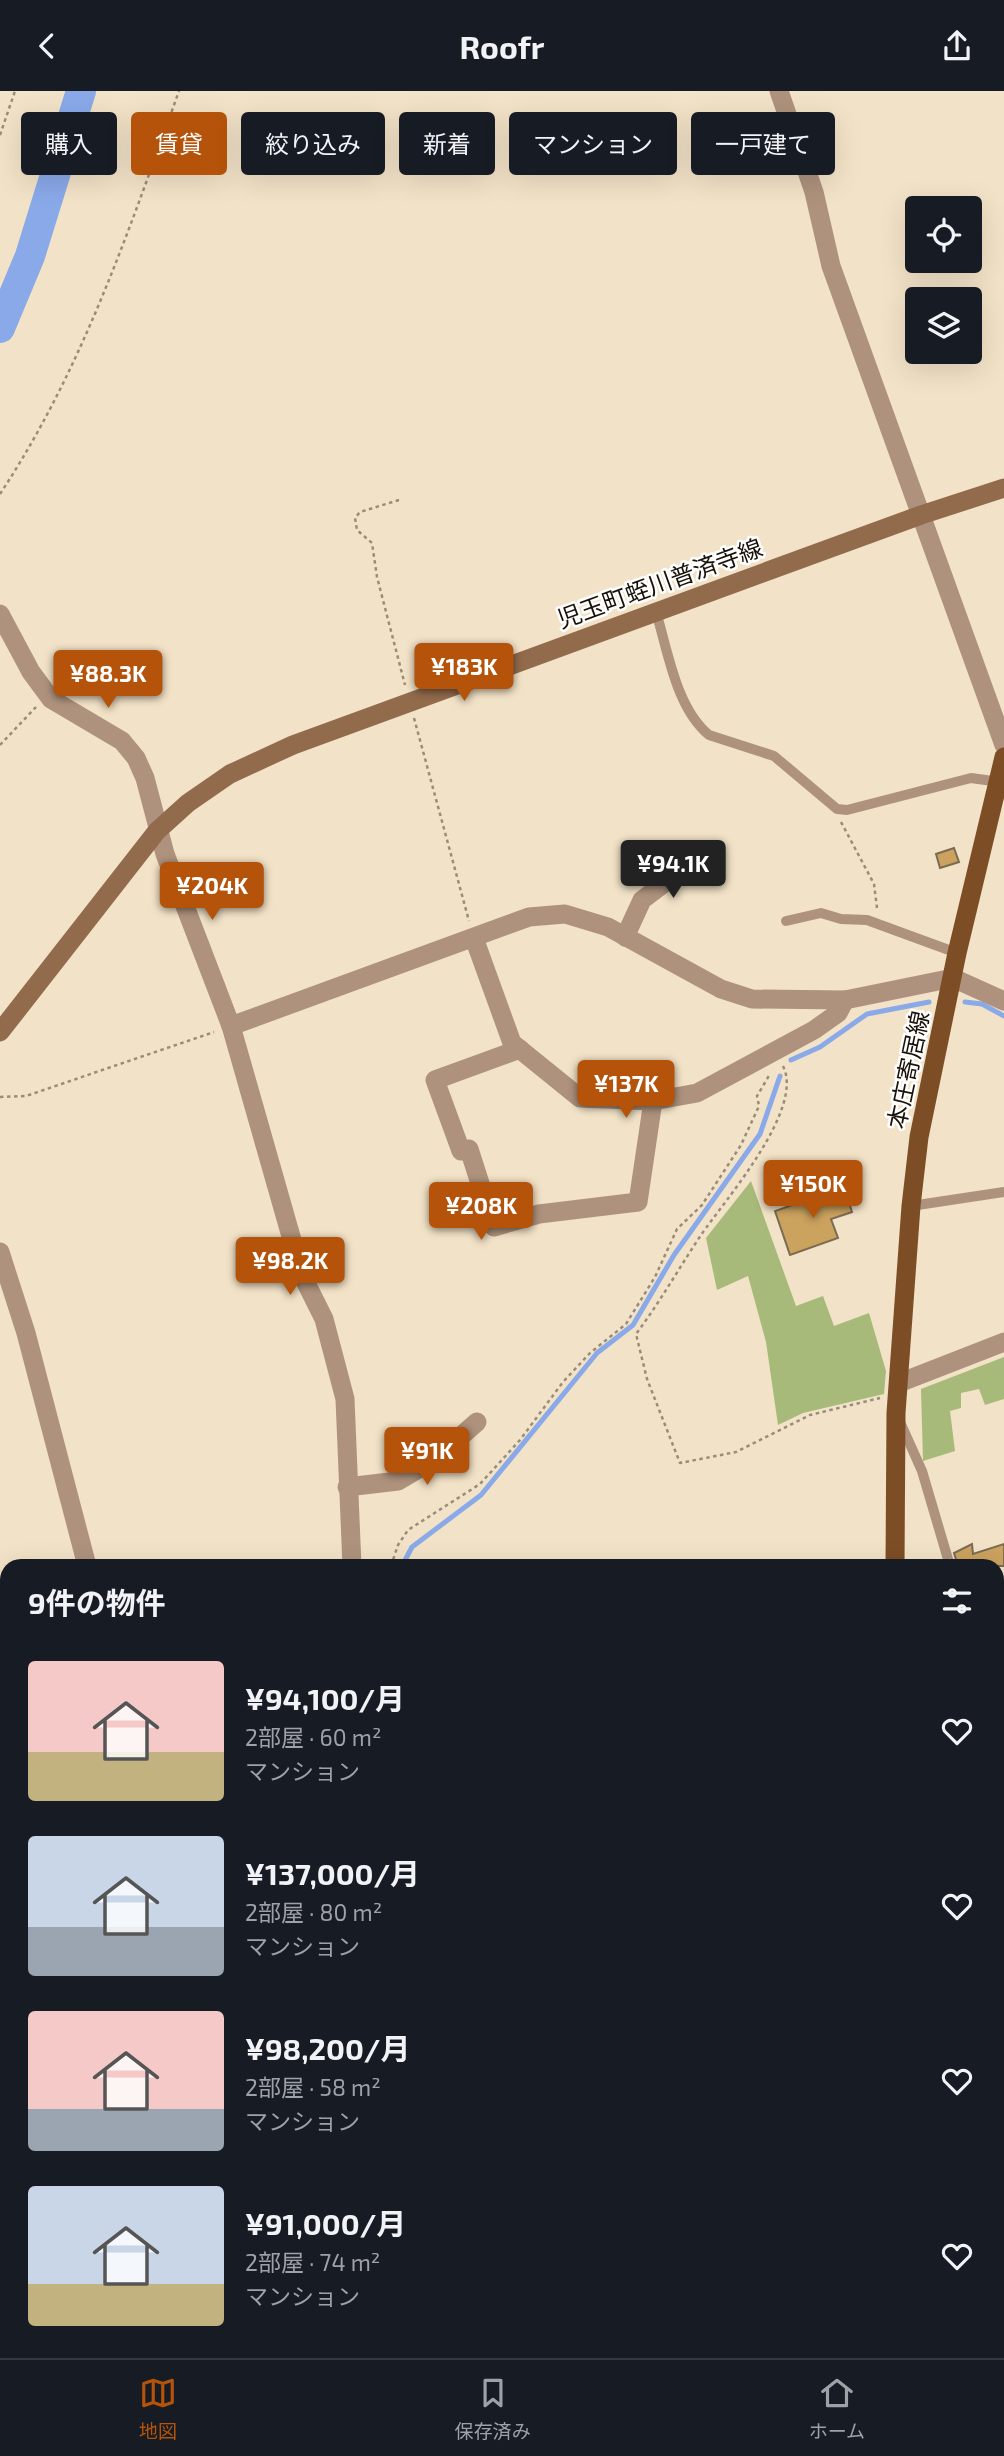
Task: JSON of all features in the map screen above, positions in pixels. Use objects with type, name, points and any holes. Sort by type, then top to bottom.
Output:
[{"type":"main road","name":"児玉町蛭川普済寺線","points":[[0,1032],[157,831],[188,803],[257,760],[410,701],[921,515],[1004,488]]},
{"type":"main road","name":"本庄寄居線","points":[[895,1559],[898,1397],[911,1206],[928,1081],[957,953],[1002,783],[1004,757]]},
{"type":"street","points":[[779,91],[814,192],[831,266],[1004,745]]},
{"type":"street","points":[[0,614],[31,672],[48,694],[122,741],[136,758],[145,778],[157,831],[231,1026],[302,1275],[324,1319],[345,1399],[352,1559]]},
{"type":"street","points":[[625,937],[642,900],[687,866],[712,853]]},
{"type":"street","points":[[231,1026],[529,917],[565,914],[608,927],[721,989],[752,999],[796,1002],[845,1000],[953,978],[1004,1001]]},
{"type":"street","points":[[474,938],[512,1043],[580,1098],[653,1101],[697,1093],[838,1013],[845,1000]]},
{"type":"street","points":[[520,1049],[436,1080],[461,1151],[469,1149],[494,1227],[539,1214],[638,1202],[653,1101]]},
{"type":"street","points":[[0,1252],[26,1333],[85,1559]]},
{"type":"street","points":[[898,1397],[1004,1342]]},
{"type":"street","points":[[347,1487],[398,1481],[435,1459],[477,1422]]},
{"type":"lane","points":[[656,612],[684,697],[703,729],[709,735],[774,756],[838,809],[848,810],[971,778],[1002,783]]},
{"type":"lane","points":[[786,921],[827,912],[841,919],[876,922],[957,953]]},
{"type":"lane","points":[[911,1206],[1004,1192]]},
{"type":"lane","points":[[898,1397],[948,1559]]},
{"type":"path","points":[[0,135],[15,91]]},
{"type":"path","points":[[0,494],[36,439],[89,333],[180,91]]},
{"type":"path","points":[[398,500],[360,512],[355,517],[357,530],[372,543],[377,577],[474,938]]},
{"type":"path","points":[[0,745],[48,694]]},
{"type":"path","points":[[838,809],[844,828],[874,884],[876,922]]},
{"type":"path","points":[[0,1097],[26,1096],[231,1026]]},
{"type":"path","points":[[775,1051],[788,1081],[768,1139],[636,1334],[647,1379],[680,1463],[736,1452],[810,1415],[898,1397]]},
{"type":"path","points":[[393,1559],[398,1545],[408,1530],[480,1485],[520,1440],[563,1382],[590,1353],[626,1324],[655,1277],[677,1229],[702,1205],[741,1145],[759,1106],[757,1096],[771,1073],[775,1051]]},
{"type":"green space","points":[[751,1181],[796,1306],[823,1296],[834,1326],[869,1313],[886,1371],[884,1394],[803,1413],[778,1425],[766,1342],[748,1276],[717,1290],[706,1238]]},
{"type":"green space","points":[[1004,1357],[1004,1399],[985,1405],[979,1389],[961,1393],[961,1408],[950,1411],[955,1451],[923,1461],[921,1389]]},
{"type":"building","points":[[954,848],[959,862],[940,868],[936,854]]},
{"type":"building","points":[[844,1187],[852,1212],[831,1219],[838,1238],[790,1255],[775,1211]]},
{"type":"building","points":[[972,1544],[973,1554],[1004,1544],[1004,1559],[956,1559],[954,1553]]},
{"type":"waterway","points":[[0,328],[30,256],[81,91]]},
{"type":"waterway","points":[[791,1060],[820,1047],[867,1014],[929,1002]]},
{"type":"waterway","points":[[965,1002],[982,1004],[1004,1016]]},
{"type":"waterway","points":[[406,1559],[412,1547],[481,1495],[597,1353],[633,1325],[674,1255],[760,1134],[780,1076]]}]
